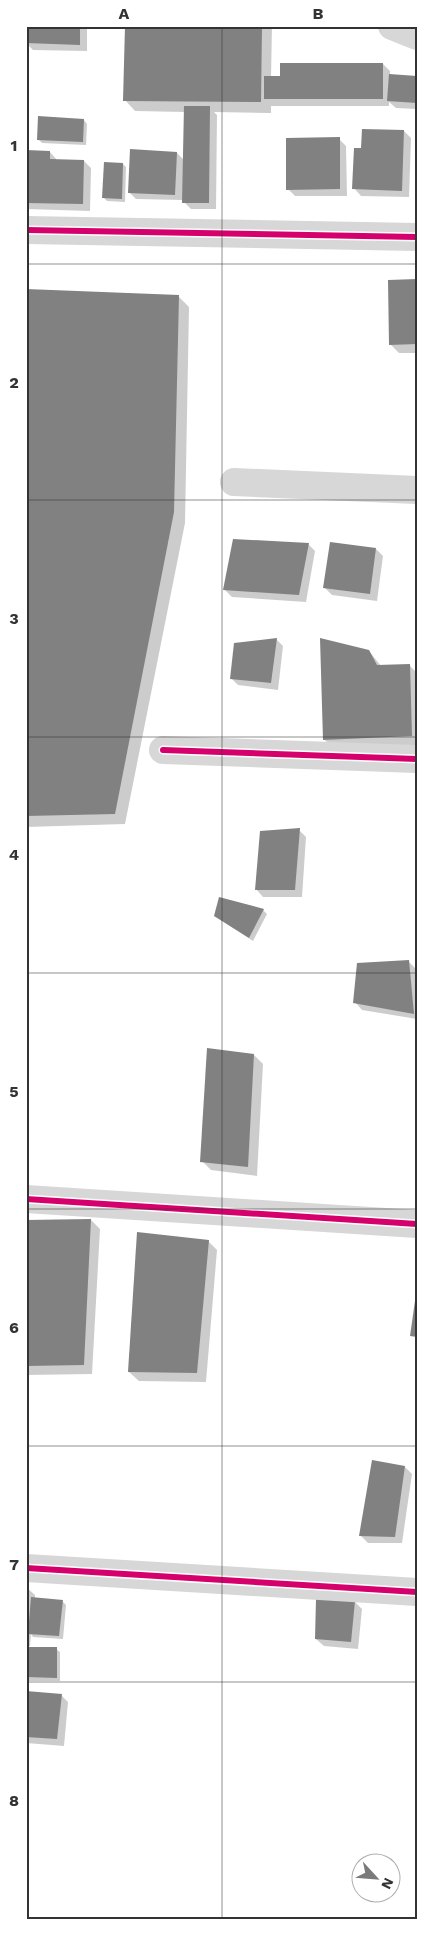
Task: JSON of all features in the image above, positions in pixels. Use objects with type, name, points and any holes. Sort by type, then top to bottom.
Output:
[{"type":"street","points":[[392,26],[417,36]]},
{"type":"street","points":[[26,230],[417,237]]},
{"type":"street","points":[[234,482],[417,490]]},
{"type":"street","points":[[163,750],[417,759]]},
{"type":"street","points":[[26,1199],[417,1224]]},
{"type":"street","points":[[26,1568],[417,1592]]},
{"type":"building","points":[[26,26],[80,26],[80,45],[26,43]]},
{"type":"building","points":[[125,26],[262,26],[261,102],[123,101]]},
{"type":"building","points":[[280,63],[383,63],[383,99],[264,99],[264,76],[280,76]]},
{"type":"building","points":[[389,74],[417,76],[417,103],[387,101]]},
{"type":"building","points":[[184,106],[210,106],[209,203],[182,203]]},
{"type":"building","points":[[38,116],[84,119],[83,142],[37,140]]},
{"type":"building","points":[[362,129],[404,130],[402,191],[352,189],[354,148],[361,148]]},
{"type":"building","points":[[340,137],[340,189],[286,190],[286,138]]},
{"type":"building","points":[[130,149],[177,152],[175,195],[128,193]]},
{"type":"building","points":[[26,150],[50,151],[50,159],[84,160],[83,204],[26,203]]},
{"type":"building","points":[[104,162],[123,163],[122,199],[102,198]]},
{"type":"building","points":[[417,279],[417,344],[389,345],[388,280]]},
{"type":"building","points":[[26,289],[179,295],[174,512],[115,814],[26,816]]},
{"type":"building","points":[[233,539],[309,543],[299,595],[223,590]]},
{"type":"building","points":[[330,542],[376,548],[370,594],[323,588]]},
{"type":"building","points":[[277,638],[271,683],[230,679],[234,643]]},
{"type":"building","points":[[320,638],[369,650],[377,665],[410,664],[412,736],[323,740]]},
{"type":"building","points":[[300,828],[295,890],[255,890],[260,831]]},
{"type":"building","points":[[219,897],[264,909],[249,938],[214,916]]},
{"type":"building","points":[[409,960],[414,1014],[353,1003],[357,963]]},
{"type":"building","points":[[207,1048],[254,1054],[248,1167],[200,1162]]},
{"type":"building","points":[[91,1219],[84,1365],[26,1366],[26,1220]]},
{"type":"building","points":[[137,1232],[209,1240],[197,1373],[128,1372]]},
{"type":"building","points":[[417,1294],[417,1337],[410,1336]]},
{"type":"building","points":[[372,1460],[405,1466],[395,1537],[359,1536]]},
{"type":"building","points":[[31,1597],[63,1600],[59,1636],[28,1634]]},
{"type":"building","points":[[316,1599],[355,1601],[351,1642],[315,1639]]},
{"type":"building","points":[[26,1647],[57,1647],[57,1678],[26,1677]]},
{"type":"building","points":[[26,1691],[62,1694],[57,1739],[26,1737]]},
{"type":"cycle path","points":[[26,230],[417,237]]},
{"type":"cycle path","points":[[163,750],[417,759]]},
{"type":"cycle path","points":[[26,1199],[417,1224]]},
{"type":"cycle path","points":[[26,1568],[417,1592]]}]
